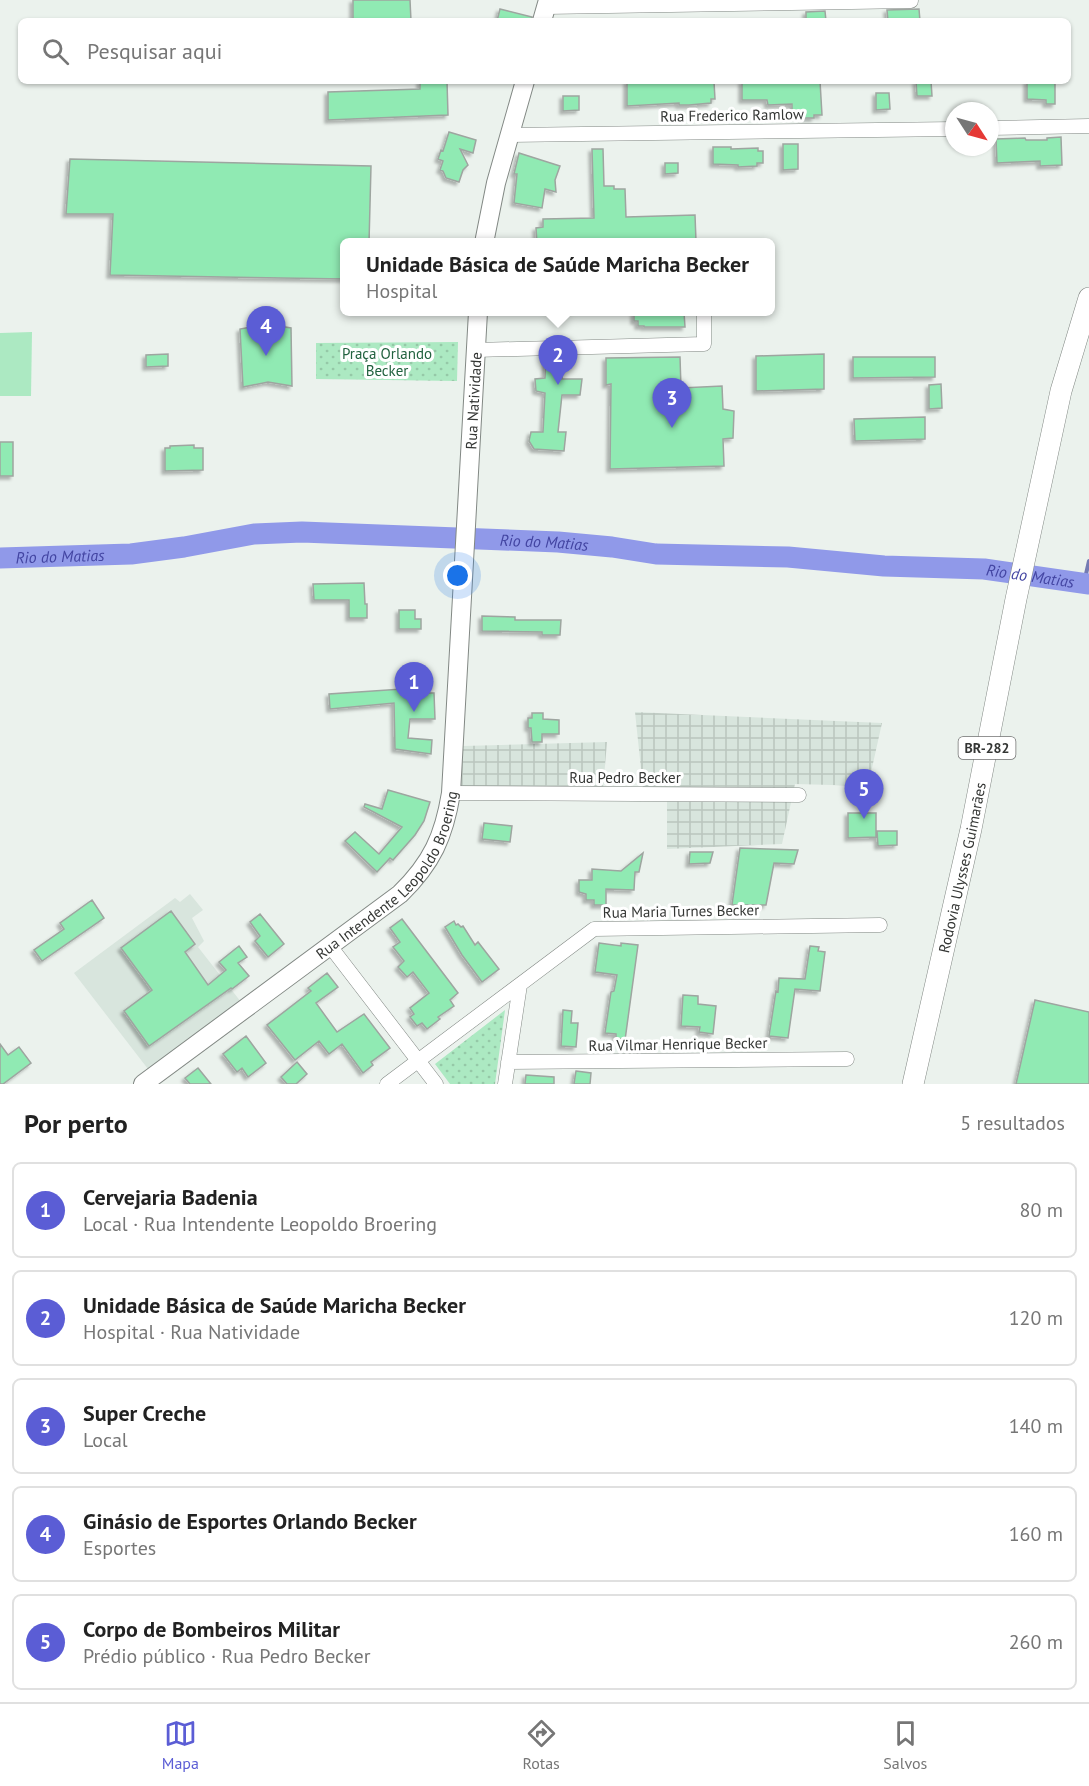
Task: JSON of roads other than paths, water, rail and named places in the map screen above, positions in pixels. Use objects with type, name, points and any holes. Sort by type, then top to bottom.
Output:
[{"type":"highway","name":"Rodovia Ulysses Guimarães","points":[[913,1084],[971,829],[1016,599],[1061,391],[1089,298]]},
{"type":"main road","points":[[485,238],[494,193],[524,84]]},
{"type":"main road","name":"Rua Natividade","points":[[464,575],[478,316]]},
{"type":"main road","name":"Rua Intendente Leopoldo Broering","points":[[143,1084],[400,894],[424,868],[441,838],[451,793],[464,575]]},
{"type":"street","points":[[546,9],[911,1]]},
{"type":"street","points":[[999,128],[1089,126]]},
{"type":"street","name":"Rua Frederico Ramlow","points":[[510,135],[945,129]]},
{"type":"street","points":[[476,350],[704,344],[704,316]]},
{"type":"street","name":"Rua Pedro Becker","points":[[451,793],[799,795]]},
{"type":"street","name":"Rua Maria Turnes Becker","points":[[387,1084],[594,929],[880,925]]},
{"type":"street","points":[[330,946],[436,1084]]},
{"type":"street","points":[[505,1084],[520,985]]},
{"type":"street","name":"Rua Vilmar Henrique Becker","points":[[508,1062],[848,1059]]},
{"type":"waterway","name":"Rio do Matias","points":[[0,558],[131,554],[254,534],[302,532],[558,542],[656,554],[788,557],[884,566],[984,569],[1089,584]]},
{"type":"waterway","points":[[1079,583],[1086,574],[1089,561]]},
{"type":"place","name":"Ginásio de Esportes Orlando Becker","points":[[266,356]]},
{"type":"place","name":"Unidade Básica de Saúde Maricha Becker","points":[[558,385]]},
{"type":"place","name":"Super Creche","points":[[672,428]]},
{"type":"place","name":"Cervejaria Badenia","points":[[414,712]]},
{"type":"place","name":"Corpo de Bombeiros Militar","points":[[864,819]]},
{"type":"park label","name":"Praça Orlando Becker","points":[[387,362]]}]
